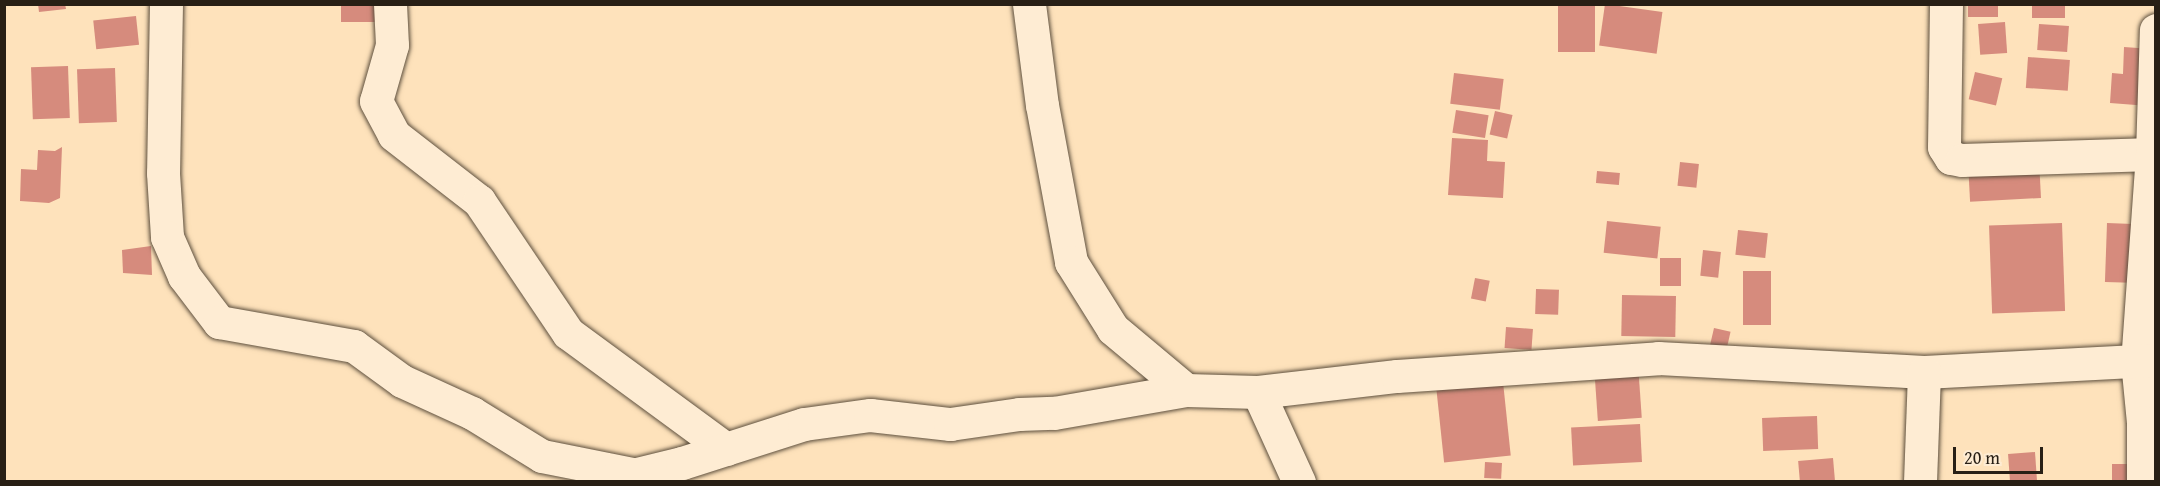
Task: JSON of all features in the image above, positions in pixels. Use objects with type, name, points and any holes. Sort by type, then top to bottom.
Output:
[{"type":"street","points":[[166,4],[163,173],[167,237],[184,276],[219,322],[354,346],[402,381],[472,413],[542,456],[620,478],[726,449],[804,424],[870,415],[950,423],[1019,414],[1054,413],[1186,390],[1258,392],[1397,376],[1658,358],[1924,372],[2146,360]]},
{"type":"street","points":[[390,4],[392,45],[376,101],[394,135],[479,201],[568,333],[726,449]]},
{"type":"street","points":[[1029,4],[1042,105],[1071,262],[1113,328],[1186,390]]},
{"type":"street","points":[[1946,4],[1944,147],[1951,158],[1962,160],[2152,154]]},
{"type":"street","points":[[2143,482],[2156,30]]},
{"type":"street","points":[[1920,482],[1924,372]]},
{"type":"street","points":[[1258,392],[1299,482]]},
{"type":"building","points":[[38,4],[65,4],[66,9],[39,12]]},
{"type":"building","points":[[341,4],[383,4],[383,22],[341,22]]},
{"type":"building","points":[[1558,4],[1595,4],[1595,52],[1558,52]]},
{"type":"building","points":[[1605,4],[1662,12],[1657,54],[1599,46]]},
{"type":"building","points":[[1968,4],[1998,4],[1998,17],[1968,17]]},
{"type":"building","points":[[2032,4],[2065,4],[2065,18],[2032,18]]},
{"type":"building","points":[[136,16],[139,45],[96,49],[93,20]]},
{"type":"building","points":[[2005,22],[2007,53],[1980,55],[1978,24]]},
{"type":"building","points":[[2039,24],[2069,26],[2067,52],[2037,50]]},
{"type":"building","points":[[2124,47],[2152,49],[2149,106],[2110,103],[2112,73],[2123,74]]},
{"type":"building","points":[[2028,57],[2070,60],[2068,91],[2026,88]]},
{"type":"building","points":[[68,66],[70,118],[33,119],[31,67]]},
{"type":"building","points":[[115,68],[117,122],[79,123],[77,69]]},
{"type":"building","points":[[1975,72],[2002,78],[1996,106],[1969,99]]},
{"type":"building","points":[[1454,73],[1504,79],[1500,110],[1450,104]]},
{"type":"building","points":[[1456,110],[1489,115],[1485,138],[1452,133]]},
{"type":"building","points":[[1495,111],[1513,115],[1507,138],[1490,134]]},
{"type":"building","points":[[1452,138],[1488,140],[1487,161],[1505,162],[1503,198],[1448,195]]},
{"type":"building","points":[[62,147],[60,198],[49,203],[20,201],[21,169],[37,170],[38,150],[55,151]]},
{"type":"building","points":[[2039,160],[2041,198],[1970,202],[1968,164]]},
{"type":"building","points":[[1680,162],[1699,164],[1696,188],[1677,186]]},
{"type":"building","points":[[1597,171],[1620,173],[1619,185],[1596,183]]},
{"type":"building","points":[[1607,221],[1661,227],[1657,258],[1604,253]]},
{"type":"building","points":[[2062,223],[2065,311],[1992,313],[1989,226]]},
{"type":"building","points":[[2107,223],[2133,224],[2131,283],[2105,282]]},
{"type":"building","points":[[1738,230],[1768,233],[1765,258],[1735,255]]},
{"type":"building","points":[[151,246],[152,275],[123,273],[122,250]]},
{"type":"building","points":[[1703,250],[1721,252],[1718,278],[1700,276]]},
{"type":"building","points":[[1660,258],[1681,258],[1681,286],[1660,286]]},
{"type":"building","points":[[1743,271],[1771,271],[1771,325],[1743,325]]},
{"type":"building","points":[[1475,278],[1490,281],[1486,301],[1471,299]]},
{"type":"building","points":[[1536,289],[1559,290],[1558,315],[1535,314]]},
{"type":"building","points":[[1622,295],[1676,296],[1675,337],[1621,336]]},
{"type":"building","points":[[1506,327],[1533,329],[1531,350],[1505,348]]},
{"type":"building","points":[[1714,328],[1731,332],[1726,352],[1709,348]]},
{"type":"building","points":[[1638,364],[1642,418],[1598,421],[1594,367]]},
{"type":"building","points":[[1503,382],[1511,456],[1444,463],[1436,389]]},
{"type":"building","points":[[1817,416],[1818,449],[1763,451],[1762,418]]},
{"type":"building","points":[[1640,424],[1642,462],[1573,466],[1571,428]]},
{"type":"building","points":[[2035,452],[2037,481],[2010,482],[2008,454]]},
{"type":"building","points":[[1833,458],[1835,482],[1800,482],[1798,461]]},
{"type":"building","points":[[1485,462],[1502,463],[1501,479],[1484,478]]},
{"type":"building","points":[[2112,464],[2137,464],[2137,482],[2112,482]]}]
